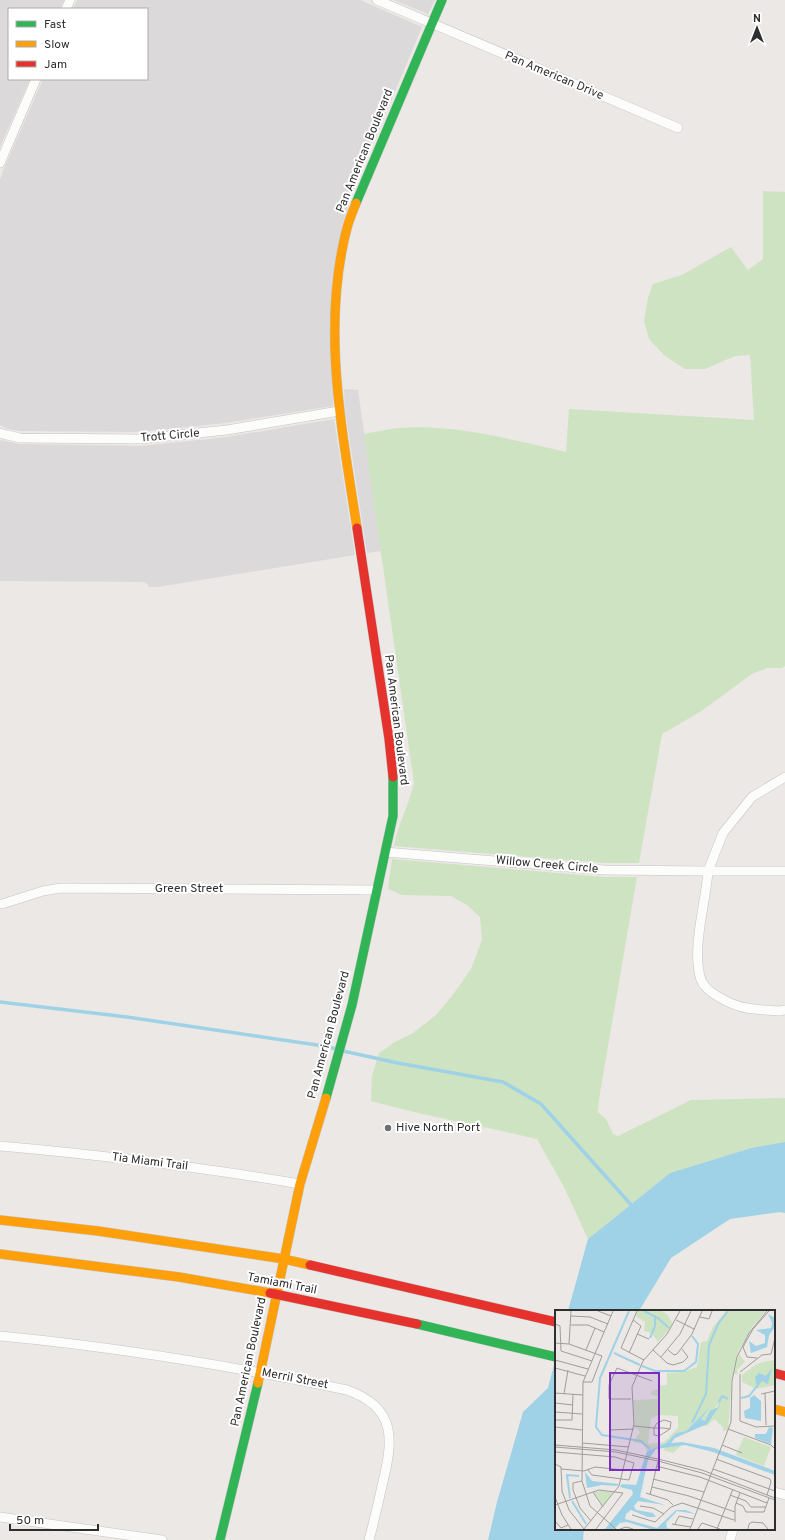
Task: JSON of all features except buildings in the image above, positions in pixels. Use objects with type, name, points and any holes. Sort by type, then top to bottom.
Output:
[{"type":"street","points":[[377,0],[431,23]]},
{"type":"street","name":"Pan American Boulevard","points":[[220,1540],[261,1372],[300,1184],[335,1069],[352,1005],[392,816],[393,770],[339,411],[334,340],[336,298],[341,259],[348,228],[364,182],[442,0]]},
{"type":"street","name":"Pan American Drive","points":[[431,23],[678,128]]},
{"type":"street","points":[[0,163],[36,80]]},
{"type":"street","name":"Trott Circle","points":[[0,432],[20,438],[140,439],[226,430],[339,411]]},
{"type":"street","points":[[785,777],[752,797],[723,833],[708,870],[700,924],[698,962],[702,981],[719,998],[741,1006],[780,1011],[785,1010]]},
{"type":"street","name":"Willow Creek Circle","points":[[385,852],[604,870],[785,871]]},
{"type":"street","name":"Green Street","points":[[2,904],[43,891],[60,888],[377,890]]},
{"type":"street","name":"Tia Miami Trail","points":[[0,1146],[152,1161],[300,1184]]},
{"type":"street","name":"Tamiami Trail","points":[[0,1220],[106,1232],[284,1259],[555,1322]]},
{"type":"street","name":"Tamiami Trail","points":[[0,1254],[179,1277],[277,1294],[399,1320],[555,1357]]},
{"type":"street","name":"Merril Street","points":[[0,1336],[75,1344],[261,1372],[347,1390],[366,1399],[382,1414],[387,1423],[390,1454],[369,1540]]},
{"type":"street","points":[[775,1373],[785,1376]]},
{"type":"street","points":[[775,1409],[785,1412]]},
{"type":"street","points":[[775,1492],[785,1495]]},
{"type":"street","points":[[0,1518],[162,1540]]},
{"type":"street","points":[[730,1540],[733,1530]]},
{"type":"shaded area","points":[[0,0],[64,0],[60,8],[8,8],[8,80],[30,80],[0,147]]},
{"type":"shaded area","points":[[77,0],[360,0],[422,27],[358,179],[342,225],[333,406],[226,423],[140,432],[20,431],[8,429],[0,425],[0,180],[3,171],[43,80],[148,80],[148,8],[73,8]]},
{"type":"shaded area","points":[[394,0],[435,0],[428,14]]},
{"type":"shaded area","points":[[344,389],[358,390],[381,551],[367,553],[345,410]]},
{"type":"shaded area","points":[[334,419],[355,555],[158,587],[149,587],[144,582],[0,581],[0,440],[20,444],[141,446],[227,437]]},
{"type":"green space","points":[[763,191],[785,192],[785,666],[781,668],[767,668],[752,674],[700,712],[662,734],[639,863],[604,863],[394,846],[414,783],[364,434],[400,428],[442,428],[505,438],[566,452],[569,409],[754,420],[750,355],[735,356],[705,369],[685,369],[664,355],[649,339],[644,321],[648,298],[653,284],[682,275],[731,247],[748,270],[763,259]]},
{"type":"green space","points":[[392,859],[604,877],[637,877],[598,1112],[606,1119],[613,1134],[618,1136],[691,1100],[785,1098],[785,1142],[751,1148],[670,1173],[588,1239],[564,1187],[537,1139],[371,1101],[372,1076],[379,1053],[395,1042],[413,1033],[436,1015],[452,996],[471,969],[482,940],[480,917],[467,905],[451,896],[402,895],[388,889]]},
{"type":"water","points":[[785,1142],[785,1213],[780,1212],[730,1219],[671,1258],[640,1310],[568,1310],[588,1239],[670,1173],[751,1148]]},
{"type":"water","points":[[555,1361],[555,1530],[584,1530],[583,1540],[488,1540],[497,1502],[523,1412],[548,1388]]},
{"type":"waterway","points":[[0,1002],[127,1017],[337,1049]]},
{"type":"waterway","points":[[343,1051],[398,1063],[503,1082],[541,1104],[634,1208]]},
{"type":"traffic: fast","points":[[356,203],[442,0]]},
{"type":"traffic: fast","points":[[326,1098],[352,1005],[393,816],[393,777]]},
{"type":"traffic: fast","points":[[417,1324],[555,1357]]},
{"type":"traffic: fast","points":[[220,1540],[258,1383]]},
{"type":"traffic: slow","points":[[356,203],[347,228],[339,265],[335,303],[335,341],[340,416],[357,528]]},
{"type":"traffic: slow","points":[[258,1383],[300,1184],[326,1098]]},
{"type":"traffic: slow","points":[[0,1220],[98,1231],[284,1259],[310,1265]]},
{"type":"traffic: slow","points":[[0,1254],[179,1277],[270,1293]]},
{"type":"traffic: slow","points":[[775,1409],[785,1412]]},
{"type":"traffic: jam","points":[[357,528],[389,739],[393,777]]},
{"type":"traffic: jam","points":[[310,1265],[555,1322]]},
{"type":"traffic: jam","points":[[270,1293],[417,1324]]},
{"type":"traffic: jam","points":[[775,1373],[785,1376]]},
{"type":"place","name":"Hive North Port","points":[[388,1128]]}]
